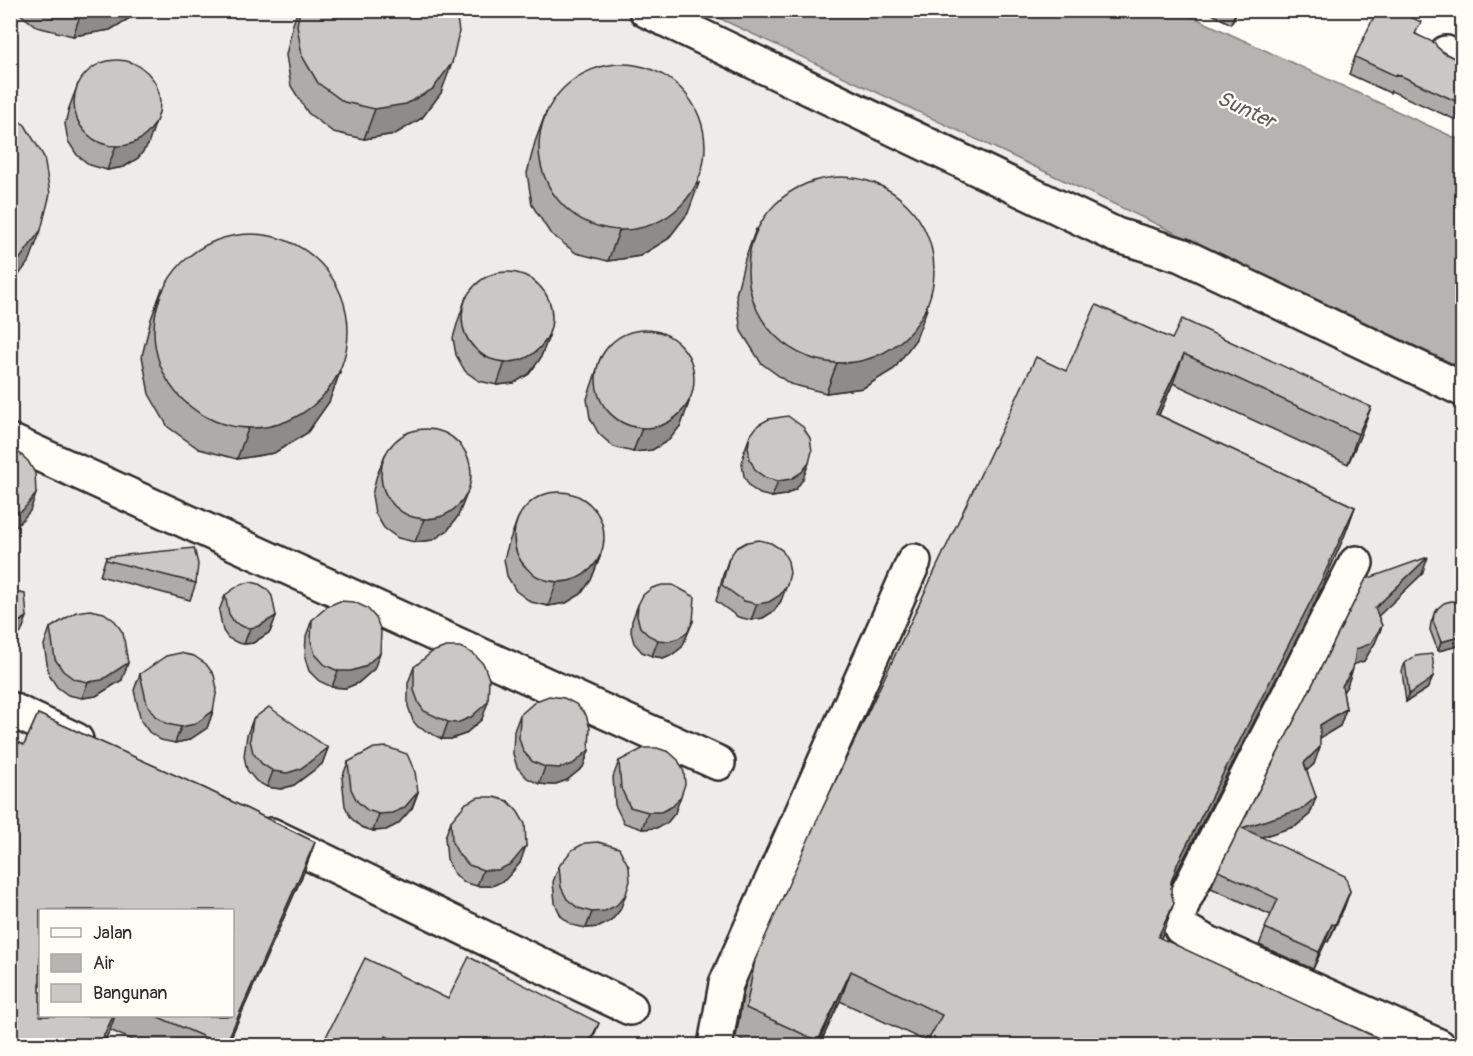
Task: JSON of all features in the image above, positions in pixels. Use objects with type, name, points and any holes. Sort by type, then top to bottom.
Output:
[{"type":"lane","points":[[646,10],[1116,235],[1181,255],[1462,389]]},
{"type":"lane","points":[[10,441],[718,763]]},
{"type":"lane","points":[[717,1046],[716,1040],[726,984],[914,561]]},
{"type":"lane","points":[[1356,563],[1184,900],[1178,917],[1181,928],[1204,941],[1439,1046]]},
{"type":"lane","points":[[10,709],[107,755]]},
{"type":"lane","points":[[246,822],[630,1008]]},
{"type":"shaded area","points":[[10,11],[704,11],[1462,368],[1462,1045],[11,1045]]},
{"type":"water","name":"Sunter","points":[[704,11],[1180,11],[1462,141],[1462,368]]},
{"type":"building","points":[[300,10],[456,10],[459,32],[452,63],[433,89],[406,104],[375,109],[344,102],[318,83],[302,56],[297,25]]},
{"type":"building","points":[[1377,10],[1396,10],[1421,22],[1415,34],[1435,43],[1444,53],[1462,62],[1462,104],[1355,57]]},
{"type":"building","points":[[117,60],[133,64],[147,73],[156,87],[160,103],[156,119],[147,133],[133,142],[117,146],[101,142],[87,133],[78,119],[74,103],[78,87],[87,73],[101,64]]},
{"type":"building","points":[[622,64],[654,71],[668,78],[680,89],[691,101],[698,115],[705,147],[698,179],[691,193],[680,205],[668,216],[654,223],[622,230],[590,223],[576,216],[564,205],[553,193],[546,179],[539,147],[546,115],[553,101],[564,89],[576,78],[590,71]]},
{"type":"building","points":[[10,115],[25,125],[44,157],[50,194],[41,230],[19,260],[10,265]]},
{"type":"building","points":[[841,177],[877,184],[907,204],[927,234],[934,270],[927,306],[907,336],[877,356],[841,363],[805,356],[775,336],[755,306],[748,270],[755,234],[775,204],[805,184]]},
{"type":"building","points":[[251,234],[270,236],[297,246],[312,256],[326,270],[340,294],[346,312],[348,331],[346,350],[336,377],[326,392],[312,406],[288,420],[270,426],[251,428],[232,426],[205,416],[190,406],[176,392],[162,368],[156,350],[154,331],[156,312],[166,285],[176,270],[190,256],[214,242],[232,236]]},
{"type":"building","points":[[507,272],[524,276],[539,285],[548,300],[552,317],[548,334],[539,349],[524,358],[507,362],[490,358],[475,349],[466,334],[462,317],[466,300],[475,285],[490,276]]},
{"type":"building","points":[[1096,305],[1172,339],[1182,319],[1371,407],[1358,434],[1184,354],[1156,414],[1355,507],[1321,581],[1178,862],[1171,882],[1174,903],[1158,937],[1395,1046],[925,1046],[942,1015],[851,971],[818,1041],[746,1008],[755,960],[817,820],[1036,357],[1066,371]]},
{"type":"building","points":[[645,330],[664,334],[679,345],[690,360],[694,379],[690,398],[679,413],[664,424],[645,428],[626,424],[611,413],[600,398],[596,379],[600,360],[611,345],[626,334]]},
{"type":"building","points":[[788,416],[803,427],[810,438],[812,451],[809,463],[802,472],[791,479],[778,481],[766,478],[756,471],[750,460],[748,447],[750,436],[758,425],[769,419]]},
{"type":"building","points":[[426,429],[443,433],[458,442],[467,457],[471,474],[467,491],[458,506],[443,515],[426,519],[409,515],[394,506],[385,491],[381,474],[385,457],[394,442],[409,433]]},
{"type":"building","points":[[10,449],[18,452],[28,461],[35,473],[36,494],[23,510],[10,516]]},
{"type":"building","points":[[559,492],[576,496],[591,505],[600,520],[604,537],[600,554],[591,569],[576,578],[559,582],[542,578],[527,569],[518,554],[514,537],[518,520],[527,505],[542,496]]},
{"type":"building","points":[[759,540],[771,543],[782,550],[788,561],[790,573],[787,585],[780,595],[769,602],[757,604],[744,601],[722,585],[729,558],[736,548],[747,542]]},
{"type":"building","points":[[194,548],[198,564],[196,583],[106,560],[106,557]]},
{"type":"building","points":[[1428,557],[1375,608],[1382,626],[1370,644],[1356,649],[1353,669],[1342,686],[1346,709],[1320,725],[1320,747],[1304,763],[1316,797],[1302,809],[1242,828],[1345,876],[1350,891],[1335,925],[1332,924],[1319,952],[1265,928],[1278,899],[1218,871],[1366,579]]},
{"type":"building","points":[[251,582],[267,589],[272,596],[276,616],[259,626],[250,628],[234,622],[229,614],[225,595],[241,584]]},
{"type":"building","points":[[673,585],[695,597],[693,621],[688,631],[679,638],[669,641],[658,640],[648,635],[640,627],[637,616],[638,605],[643,595],[652,588]]},
{"type":"building","points":[[10,591],[25,594],[27,617],[10,627]]},
{"type":"building","points":[[340,601],[354,602],[367,608],[376,618],[381,631],[380,653],[364,667],[351,671],[338,671],[325,665],[315,654],[311,641],[312,620],[328,606]]},
{"type":"building","points":[[1451,601],[1462,604],[1462,636],[1441,642],[1433,621],[1434,614],[1444,603]]},
{"type":"building","points":[[90,610],[104,613],[115,621],[123,633],[128,663],[102,680],[88,682],[74,679],[63,671],[55,659],[50,628],[76,612]]},
{"type":"building","points":[[446,647],[460,647],[474,654],[484,665],[489,679],[488,702],[471,717],[457,723],[448,722],[424,711],[414,690],[414,667],[432,652]]},
{"type":"building","points":[[180,653],[194,656],[206,664],[214,675],[217,689],[213,711],[195,724],[181,727],[167,724],[155,716],[147,704],[140,674],[166,656]]},
{"type":"building","points":[[1432,654],[1433,676],[1409,694],[1405,663],[1415,656]]},
{"type":"building","points":[[549,696],[564,698],[576,704],[586,715],[590,728],[589,750],[573,764],[559,768],[545,767],[533,762],[523,751],[519,738],[520,715],[536,701]]},
{"type":"building","points":[[269,707],[328,748],[300,769],[287,773],[273,771],[262,764],[253,753],[250,740],[253,719]]},
{"type":"building","points":[[38,714],[204,788],[315,842],[225,1046],[158,1017],[234,1017],[234,909],[39,909],[39,1017],[113,1017],[99,1046],[10,1046],[10,739],[24,745]]},
{"type":"building","points":[[387,747],[407,754],[415,772],[418,792],[404,808],[392,813],[379,814],[367,810],[357,801],[351,789],[348,762],[374,748]]},
{"type":"building","points":[[644,748],[657,748],[669,752],[678,760],[684,772],[685,784],[681,796],[673,806],[661,812],[648,812],[630,807],[621,788],[619,761]]},
{"type":"building","points":[[479,797],[494,797],[508,801],[525,824],[526,846],[511,864],[498,870],[483,870],[469,865],[459,855],[452,842],[451,821],[466,803]]},
{"type":"building","points":[[598,842],[619,848],[629,867],[630,881],[626,894],[617,905],[605,911],[592,912],[578,908],[567,899],[561,887],[559,866],[572,850],[585,843]]},
{"type":"building","points":[[469,957],[599,1023],[587,1046],[406,1046],[386,1036],[381,1046],[332,1046],[324,1041],[365,958],[448,999]]}]
